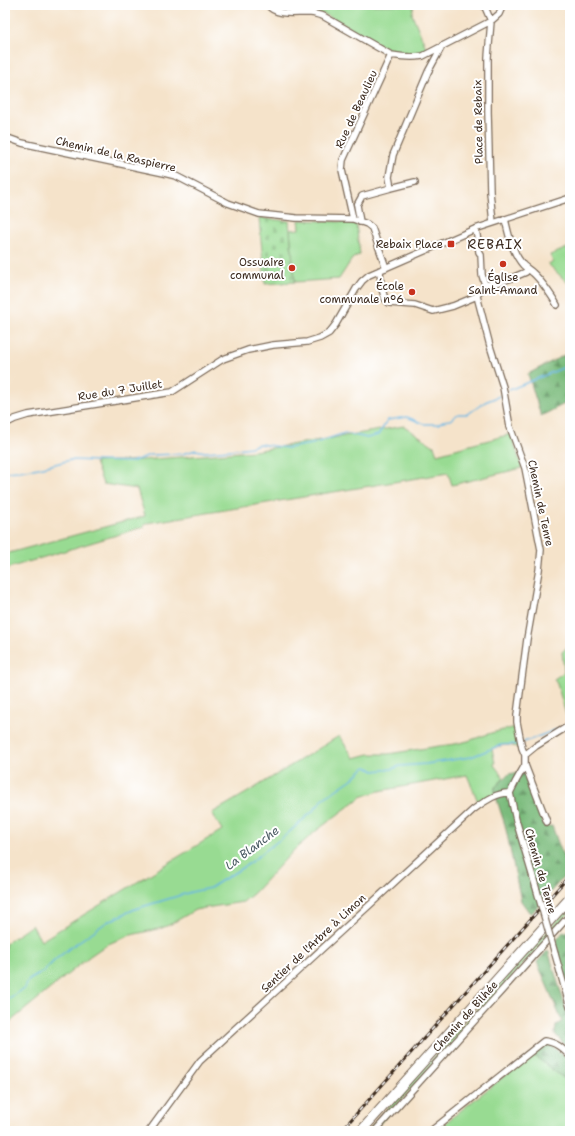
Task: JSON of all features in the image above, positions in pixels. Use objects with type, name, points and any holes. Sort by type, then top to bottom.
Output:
[{"type":"highway","points":[[361,1131],[570,898]]},
{"type":"street","points":[[268,5],[270,8],[281,12],[312,13],[323,16],[392,55],[404,58],[423,56],[491,21],[499,14],[502,5]]},
{"type":"street","points":[[484,5],[491,21]]},
{"type":"street","name":"Place de Rebaix","points":[[491,21],[488,57],[488,112],[490,192],[493,223]]},
{"type":"street","points":[[391,188],[389,177],[393,155],[428,72],[443,45]]},
{"type":"street","name":"Rue de Beaulieu","points":[[353,219],[342,170],[343,160],[392,55]]},
{"type":"street","name":"Chemin de la Raspierre","points":[[5,137],[22,143],[164,172],[176,176],[228,203],[259,214],[296,218],[353,219],[367,224],[372,228],[386,268]]},
{"type":"street","points":[[360,222],[357,205],[362,196],[415,182]]},
{"type":"street","points":[[386,268],[475,229],[570,198]]},
{"type":"street","points":[[505,219],[511,246],[524,266],[534,273],[557,305]]},
{"type":"street","points":[[475,229],[479,252],[481,255],[482,275],[485,285]]},
{"type":"street","name":"Rue du 7 Juillet","points":[[5,424],[15,419],[28,416],[172,392],[223,359],[248,350],[273,345],[307,342],[320,338],[329,333],[336,324],[351,297],[362,282],[369,275],[386,268]]},
{"type":"street","points":[[380,270],[381,286],[385,299],[389,303],[415,305],[433,311],[453,306],[477,296],[485,285],[520,275],[526,272],[527,269]]},
{"type":"street","name":"Chemin de Tenre","points":[[477,296],[490,346],[503,387],[510,427],[525,468],[541,550],[517,715],[520,740],[525,755],[525,765],[547,822]]},
{"type":"street","points":[[525,755],[536,746],[570,725]]},
{"type":"street","name":"Chemin de Tenre","points":[[525,765],[510,793],[516,820],[570,1007]]},
{"type":"street","name":"Sentier de l'Arbre à Limon","points":[[149,1131],[200,1061],[474,809],[499,794],[506,792],[510,793]]},
{"type":"street","name":"Chemin de Bilhée","points":[[375,1131],[570,915]]},
{"type":"street","points":[[431,1131],[544,1041],[552,1042],[562,1048],[570,1056]]},
{"type":"green space","points":[[271,5],[414,5],[412,14],[427,50],[412,56],[398,55],[324,14],[282,11]]},
{"type":"green space","points":[[259,218],[289,221],[295,282],[265,284]]},
{"type":"green space","points":[[299,220],[356,224],[360,254],[352,259],[339,279],[295,282],[290,230],[300,229]]},
{"type":"green space","points":[[570,247],[570,285],[548,264],[553,262],[550,255]]},
{"type":"green space","points":[[570,352],[570,401],[541,416],[528,374]]},
{"type":"green space","points":[[404,426],[434,446],[437,454],[511,434],[522,468],[452,485],[448,473],[147,523],[143,527],[5,569],[5,554],[145,516],[137,489],[103,484],[95,462],[143,460],[254,451]]},
{"type":"green space","points":[[570,644],[570,715],[567,718],[557,684],[554,679],[563,673],[562,652]]},
{"type":"green space","points":[[516,727],[520,748],[506,745],[492,749],[495,763],[494,765],[504,778],[495,787],[495,794],[479,804],[467,775],[379,791],[361,797],[316,831],[294,850],[254,893],[243,902],[195,910],[162,928],[131,935],[106,945],[90,956],[5,1026],[5,944],[32,925],[41,941],[222,830],[212,813],[339,736],[354,758],[369,754],[388,754],[455,744]]},
{"type":"green space","points":[[525,771],[545,827],[552,826],[568,872],[531,914],[521,901],[505,825],[496,797],[495,787],[509,774]]},
{"type":"green space","points":[[570,906],[570,912],[373,1131],[367,1131]]},
{"type":"green space","points":[[570,931],[570,994],[555,942],[563,932]]},
{"type":"green space","points":[[548,950],[570,1022],[570,1051],[555,1034],[556,1026],[562,1021],[537,962]]},
{"type":"green space","points":[[544,1044],[550,1044],[570,1061],[570,1083],[532,1054]]},
{"type":"green space","points":[[532,1054],[570,1083],[570,1131],[435,1131]]},
{"type":"waterway","points":[[509,390],[570,365]]},
{"type":"waterway","points":[[5,472],[39,468],[70,460],[131,462],[150,455],[182,454],[196,450],[205,452],[230,450],[251,447],[259,444],[288,448],[312,444],[345,433],[367,438],[378,435],[388,420],[407,417],[424,424],[438,424],[443,421],[450,420],[458,414],[468,414],[485,402],[500,396]]},
{"type":"waterway","points":[[524,742],[558,729]]},
{"type":"waterway","name":"La Blanche","points":[[5,1001],[25,988],[29,980],[43,972],[71,947],[107,922],[135,909],[191,892],[210,888],[250,863],[286,835],[314,810],[324,798],[352,779],[364,768],[367,767],[374,771],[392,769],[400,766],[426,764],[471,757],[501,745],[518,744]]},
{"type":"railway","points":[[341,1131],[570,875]]},
{"type":"place","name":"Rebaix Place","points":[[451,244]]},
{"type":"place","name":"Église Saint-Amand","points":[[503,264]]},
{"type":"place","name":"Ossuaire communal","points":[[292,268]]},
{"type":"place","name":"École communale n°6","points":[[412,292]]},
{"type":"district","name":"REBAIX","points":[[495,244]]}]
